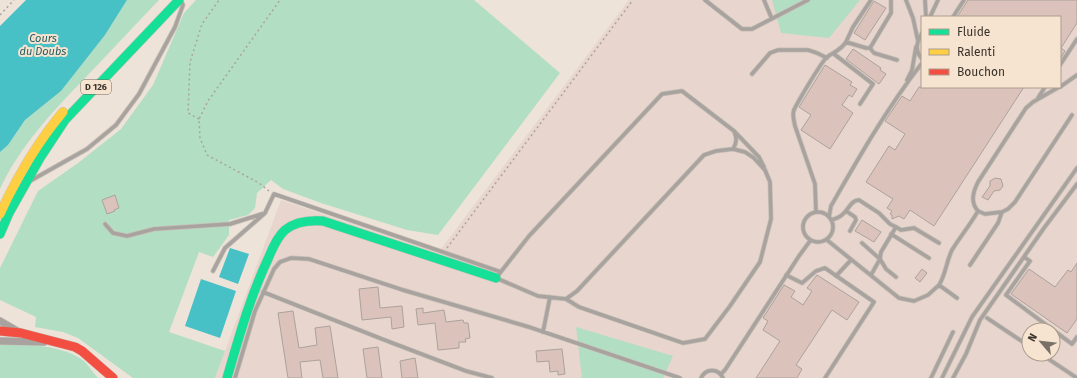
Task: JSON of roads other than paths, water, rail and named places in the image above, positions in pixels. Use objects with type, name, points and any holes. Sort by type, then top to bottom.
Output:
[{"type":"main road","name":"D 126","points":[[0,214],[21,170],[57,119],[169,0]]},
{"type":"main road","name":"D 126","points":[[0,234],[9,213],[40,158],[65,120],[180,0]]},
{"type":"main road","points":[[234,377],[246,313],[275,243],[285,230],[304,220],[323,221],[437,260],[498,275]]},
{"type":"main road","points":[[0,331],[21,333],[75,347],[82,351],[113,378]]},
{"type":"street","points":[[0,321],[21,333]]},
{"type":"street","points":[[0,341],[55,342]]},
{"type":"lane","points":[[26,183],[44,175],[87,149],[116,126],[139,94],[175,27],[183,5],[180,0]]},
{"type":"lane","points":[[705,0],[742,29],[752,29],[808,0]]},
{"type":"lane","points":[[764,0],[772,18]]},
{"type":"lane","points":[[816,212],[815,184],[795,126],[793,118],[794,110],[827,58],[842,49],[853,26],[871,0]]},
{"type":"lane","points":[[870,48],[891,13],[891,0]]},
{"type":"lane","points":[[906,0],[913,18],[918,41]]},
{"type":"lane","points":[[925,0],[926,16]]},
{"type":"lane","points":[[930,16],[938,0]]},
{"type":"lane","points":[[954,16],[964,0]]},
{"type":"lane","points":[[921,35],[916,46],[912,70],[868,141],[831,206],[830,218],[833,224],[832,233],[827,240],[819,243],[810,241],[804,234],[803,224],[808,216],[816,212],[830,218],[842,215],[852,202],[859,200],[879,213],[890,224],[901,230],[914,228],[939,242]]},
{"type":"lane","points":[[1061,63],[1077,39]]},
{"type":"lane","points":[[846,42],[870,48],[874,53],[897,60]]},
{"type":"lane","points":[[916,46],[921,57]]},
{"type":"lane","points":[[752,74],[770,53],[778,50],[808,50],[827,58]]},
{"type":"lane","points":[[834,54],[872,84],[860,104]]},
{"type":"lane","points":[[901,90],[921,64]]},
{"type":"lane","points":[[1061,86],[1077,75]]},
{"type":"lane","points":[[1038,98],[1044,88]]},
{"type":"lane","points":[[1058,88],[1038,98],[1026,108],[974,189],[973,201],[978,211],[985,214],[1002,212],[1008,209],[1015,202],[1072,115]]},
{"type":"lane","points":[[213,271],[225,248],[265,213],[274,194],[444,252],[498,275],[538,296],[566,299],[579,308],[683,343],[705,339],[760,262],[771,219],[770,182],[760,157],[734,131],[682,91],[662,94],[528,236],[498,275]]},
{"type":"lane","points":[[733,149],[737,142],[737,137],[734,131]]},
{"type":"lane","points":[[566,299],[577,292],[704,155],[716,151],[733,149],[745,152],[754,158],[765,170]]},
{"type":"lane","points":[[942,378],[972,317],[1077,168]]},
{"type":"lane","points":[[955,377],[980,320],[1077,184]]},
{"type":"lane","points":[[846,211],[855,217],[856,220],[850,231]]},
{"type":"lane","points":[[827,240],[899,298],[914,301],[928,295],[939,285],[943,278],[948,258],[952,250],[978,211]]},
{"type":"lane","points":[[970,265],[998,223],[1002,212]]},
{"type":"lane","points":[[105,224],[113,233],[127,236],[154,229],[230,224],[265,213]]},
{"type":"lane","points":[[871,275],[880,259],[881,252],[896,227]]},
{"type":"lane","points":[[891,234],[929,258]]},
{"type":"lane","points":[[701,378],[703,374],[710,370],[714,370],[722,376],[786,275],[810,241]]},
{"type":"lane","points":[[862,243],[880,259],[886,269],[896,277]]},
{"type":"lane","points":[[1024,257],[1030,261],[1006,295],[1077,347]]},
{"type":"lane","points":[[234,377],[255,312],[274,269],[280,262],[291,258],[309,259],[403,290],[543,332],[680,378]]},
{"type":"lane","points":[[836,276],[851,260]]},
{"type":"lane","points":[[786,275],[802,283],[816,271],[824,268],[874,302],[825,378]]},
{"type":"lane","points":[[939,285],[957,298]]},
{"type":"lane","points":[[263,292],[458,368],[492,378]]},
{"type":"lane","points":[[543,332],[550,297]]},
{"type":"lane","points":[[987,318],[1021,341]]},
{"type":"lane","points":[[930,378],[954,332]]},
{"type":"lane","points":[[1072,344],[1077,337]]},
{"type":"lane","points":[[1053,362],[1077,378]]},
{"type":"water","name":"Cours du Doubs","points":[[26,0],[127,0],[105,35],[61,91],[25,120],[8,145],[0,152],[0,26]]},
{"type":"water","points":[[230,248],[249,254],[238,284],[219,277]]},
{"type":"water","points":[[201,279],[236,291],[220,338],[185,326]]}]
